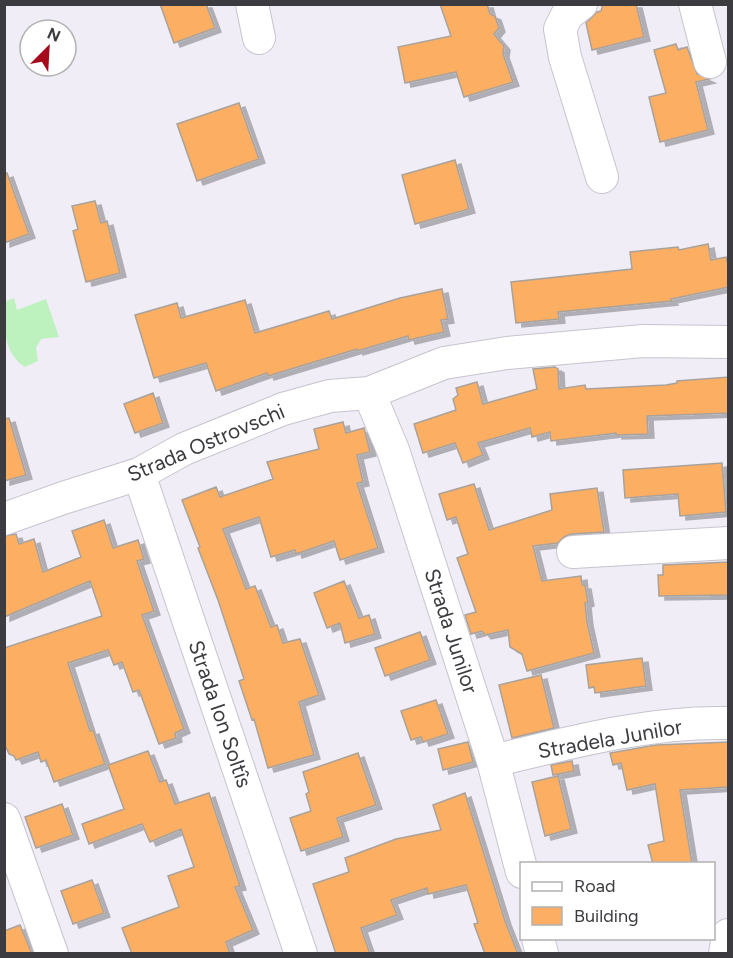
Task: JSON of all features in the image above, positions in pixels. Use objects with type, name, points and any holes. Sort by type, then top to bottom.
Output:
[{"type":"street","points":[[252,4],[259,38]]},
{"type":"street","points":[[581,4],[567,15],[560,29],[565,57],[602,177]]},
{"type":"street","points":[[695,4],[710,62]]},
{"type":"street","name":"Strada Ostrovschi","points":[[4,519],[139,474],[183,449],[283,409],[330,396],[369,393],[444,363],[507,353],[643,341],[729,342]]},
{"type":"street","name":"Strada Junilor","points":[[369,393],[393,450],[493,761],[520,864]]},
{"type":"street","name":"Strada Ion Soltîs","points":[[139,474],[301,954]]},
{"type":"street","points":[[573,552],[729,543]]},
{"type":"street","name":"Stradela Junilor","points":[[493,761],[593,738],[667,727],[729,723]]},
{"type":"street","points":[[4,819],[52,954]]},
{"type":"street","points":[[724,954],[729,935]]},
{"type":"green space","points":[[14,298],[17,310],[46,299],[59,337],[41,339],[36,348],[38,361],[25,367],[12,354],[6,338],[5,302]]},
{"type":"building","points":[[160,4],[206,4],[215,28],[174,43]]},
{"type":"building","points":[[440,4],[487,4],[499,28],[494,34],[504,46],[503,54],[513,82],[464,97],[456,72],[405,83],[398,47],[451,36]]},
{"type":"building","points":[[603,4],[636,4],[644,37],[592,50],[586,23],[601,11]]},
{"type":"building","points":[[676,44],[678,50],[687,47],[697,74],[709,79],[696,82],[708,130],[660,142],[649,97],[666,93],[654,50]]},
{"type":"building","points":[[239,103],[259,159],[197,181],[177,124]]},
{"type":"building","points":[[455,160],[469,209],[415,224],[402,175]]},
{"type":"building","points":[[7,173],[29,234],[4,243],[4,174]]},
{"type":"building","points":[[95,201],[101,223],[107,221],[120,273],[86,282],[73,231],[78,229],[72,206]]},
{"type":"building","points":[[708,244],[711,260],[726,257],[729,268],[729,287],[671,299],[672,301],[558,312],[559,319],[516,323],[511,282],[632,269],[630,252],[678,247],[679,250]]},
{"type":"building","points":[[442,289],[448,319],[441,320],[444,332],[409,340],[408,336],[357,351],[357,349],[268,376],[267,373],[216,391],[206,363],[154,378],[135,315],[177,303],[181,318],[245,300],[255,333],[329,311],[332,319],[400,298]]},
{"type":"building","points":[[555,367],[558,369],[559,389],[585,385],[586,389],[666,385],[677,383],[677,381],[729,377],[729,413],[647,416],[648,434],[616,435],[616,433],[551,441],[550,432],[532,437],[530,428],[478,443],[483,455],[463,463],[455,443],[423,453],[414,424],[456,410],[453,399],[458,395],[456,388],[477,382],[483,404],[537,389],[533,369]]},
{"type":"building","points":[[153,393],[163,423],[135,433],[124,404]]},
{"type":"building","points":[[9,418],[26,475],[4,481],[4,419]]},
{"type":"building","points":[[343,422],[346,433],[364,428],[370,452],[357,455],[363,482],[357,483],[378,548],[340,560],[334,541],[296,554],[295,550],[271,557],[259,517],[223,529],[246,589],[255,586],[271,627],[277,625],[283,643],[300,639],[319,695],[299,702],[314,755],[268,768],[254,719],[252,720],[239,681],[244,679],[182,500],[216,487],[220,497],[273,479],[267,462],[319,449],[314,429]]},
{"type":"building","points":[[722,463],[726,512],[680,516],[678,494],[625,498],[623,470]]},
{"type":"building","points":[[474,484],[489,530],[552,510],[550,494],[597,488],[604,532],[571,534],[558,543],[533,546],[542,581],[581,576],[588,602],[585,603],[587,622],[594,653],[527,671],[522,654],[510,647],[508,630],[485,635],[482,631],[471,634],[465,615],[476,612],[457,558],[468,554],[456,517],[447,520],[439,494]]},
{"type":"building","points":[[104,520],[113,548],[138,540],[144,559],[137,561],[154,611],[142,615],[184,729],[175,733],[176,738],[159,744],[139,690],[133,692],[122,662],[114,665],[108,650],[68,663],[90,731],[93,730],[105,764],[54,782],[46,760],[41,762],[38,752],[16,760],[9,754],[4,743],[4,648],[102,616],[90,581],[4,617],[4,536],[16,534],[19,544],[34,539],[43,572],[81,557],[72,531]]},
{"type":"building","points":[[729,562],[729,595],[659,596],[658,575],[663,575],[663,565]]},
{"type":"building","points":[[344,581],[359,618],[369,615],[375,634],[345,643],[340,623],[327,628],[314,593]]},
{"type":"building","points":[[420,632],[430,660],[385,676],[375,648]]},
{"type":"building","points":[[642,658],[646,686],[595,693],[594,687],[589,688],[586,665]]},
{"type":"building","points":[[541,675],[554,728],[512,738],[499,685]]},
{"type":"building","points":[[436,700],[448,734],[423,742],[421,737],[411,740],[401,711]]},
{"type":"building","points":[[468,742],[473,762],[443,770],[438,749]]},
{"type":"building","points":[[729,742],[729,787],[680,790],[692,862],[652,862],[648,845],[664,841],[655,784],[627,790],[621,763],[613,765],[610,753],[656,745]]},
{"type":"building","points":[[148,751],[160,782],[166,780],[175,804],[209,793],[240,886],[235,887],[253,930],[226,942],[230,954],[132,954],[122,928],[179,907],[168,876],[194,867],[181,829],[150,842],[142,824],[89,844],[82,824],[124,809],[108,765]]},
{"type":"building","points":[[358,753],[376,805],[337,818],[343,837],[301,851],[290,818],[311,811],[306,794],[309,792],[303,772]]},
{"type":"building","points":[[572,761],[574,771],[553,775],[551,765]]},
{"type":"building","points":[[558,776],[571,829],[545,836],[532,782]]},
{"type":"building","points":[[465,793],[505,921],[518,954],[485,954],[474,924],[478,923],[466,885],[428,894],[427,888],[391,900],[397,915],[361,928],[370,954],[336,954],[313,884],[349,872],[345,858],[396,839],[441,830],[433,805]]},
{"type":"building","points":[[62,804],[73,835],[36,848],[25,817]]},
{"type":"building","points":[[92,880],[104,913],[73,924],[61,891]]},
{"type":"building","points":[[20,925],[32,954],[4,954],[4,931]]}]
